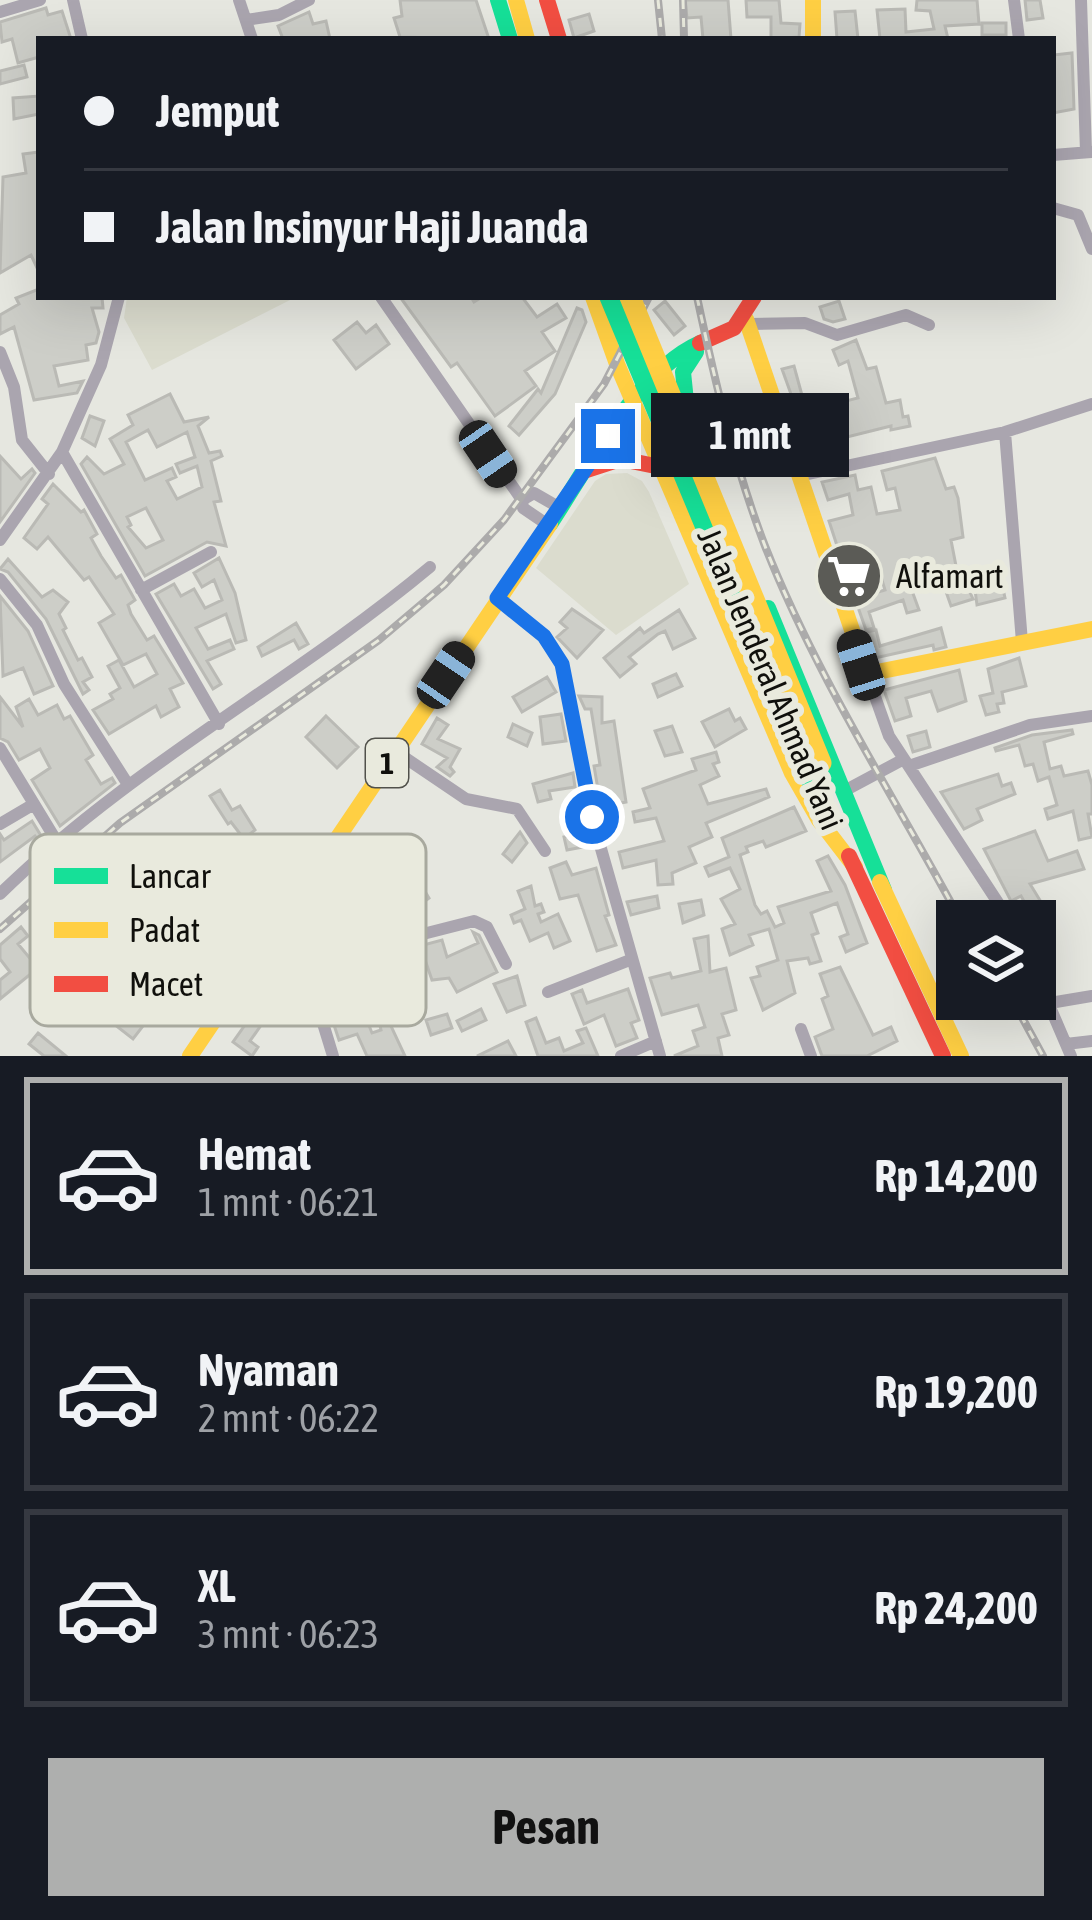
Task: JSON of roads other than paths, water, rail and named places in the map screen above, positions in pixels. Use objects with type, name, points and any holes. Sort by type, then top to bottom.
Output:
[{"type":"main road","points":[[498,0],[509,36]]},
{"type":"main road","points":[[516,0],[526,36]]},
{"type":"main road","points":[[535,0],[546,36]]},
{"type":"main road","points":[[547,0],[559,36]]},
{"type":"main road","points":[[813,0],[813,36]]},
{"type":"main road","points":[[594,300],[632,401],[792,773],[855,868]]},
{"type":"main road","name":"Jalan Jenderal Ahmad Yani","points":[[611,300],[818,796],[889,932],[943,1056]]},
{"type":"main road","points":[[631,300],[821,763],[962,1056]]},
{"type":"main road","points":[[884,890],[687,411],[679,376],[700,343],[730,332],[750,313],[799,476],[867,674],[1092,629]]},
{"type":"main road","name":"1","points":[[340,834],[632,401],[680,352],[700,343]]},
{"type":"main road","points":[[663,369],[687,411]]},
{"type":"main road","points":[[583,471],[621,459],[662,469],[688,464],[699,442]]},
{"type":"main road","name":"1","points":[[190,1056],[210,1026]]},
{"type":"street","points":[[0,13],[40,0]]},
{"type":"street","points":[[73,0],[81,36]]},
{"type":"street","points":[[239,0],[251,36]]},
{"type":"street","points":[[246,20],[268,18],[309,0]]},
{"type":"street","points":[[1014,0],[1018,36]]},
{"type":"street","points":[[1056,155],[1089,152],[1081,0]]},
{"type":"street","points":[[1056,209],[1078,215],[1091,245]]},
{"type":"street","points":[[0,540],[62,452],[100,365],[118,300]]},
{"type":"street","points":[[383,300],[522,500],[523,508],[554,517]]},
{"type":"street","points":[[750,313],[805,323],[837,335],[906,315],[929,325]]},
{"type":"street","points":[[0,352],[14,387],[22,440],[49,474]]},
{"type":"street","points":[[799,476],[1005,431],[1092,404]]},
{"type":"street","points":[[1005,431],[1022,642]]},
{"type":"street","points":[[62,452],[219,724]]},
{"type":"street","points":[[522,500],[535,494],[554,517]]},
{"type":"street","points":[[142,590],[211,552]]},
{"type":"street","points":[[65,834],[127,783],[219,724],[430,567]]},
{"type":"street","points":[[0,579],[37,625],[64,685],[127,783]]},
{"type":"street","points":[[497,598],[544,636],[562,664],[592,817],[660,1056]]},
{"type":"street","points":[[867,674],[880,716],[996,900]]},
{"type":"street","points":[[845,790],[907,763],[1030,725],[1092,716]]},
{"type":"street","points":[[0,748],[52,834]]},
{"type":"street","points":[[395,751],[473,802],[517,809],[545,851]]},
{"type":"street","points":[[0,824],[34,804]]},
{"type":"street","points":[[0,893],[30,865]]},
{"type":"street","points":[[426,935],[479,921],[488,927],[506,964]]},
{"type":"street","points":[[548,992],[630,960]]},
{"type":"street","points":[[1056,1002],[1092,996]]},
{"type":"street","points":[[1056,1019],[1068,1050],[1092,1041]]},
{"type":"street","points":[[322,1026],[333,1056]]},
{"type":"street","points":[[800,1029],[811,1056]]},
{"type":"street","points":[[621,1056],[656,1041]]},
{"type":"railway","points":[[658,0],[662,36]]},
{"type":"railway","points":[[683,0],[684,36]]},
{"type":"railway","points":[[108,834],[379,640],[444,585],[504,520],[604,384],[647,300]]},
{"type":"railway","points":[[698,300],[735,454],[785,594],[949,900]]},
{"type":"railway","points":[[0,929],[30,902]]},
{"type":"railway","points":[[1023,1020],[1043,1056]]},
{"type":"place","name":"Alfamart","points":[[849,576]]}]
